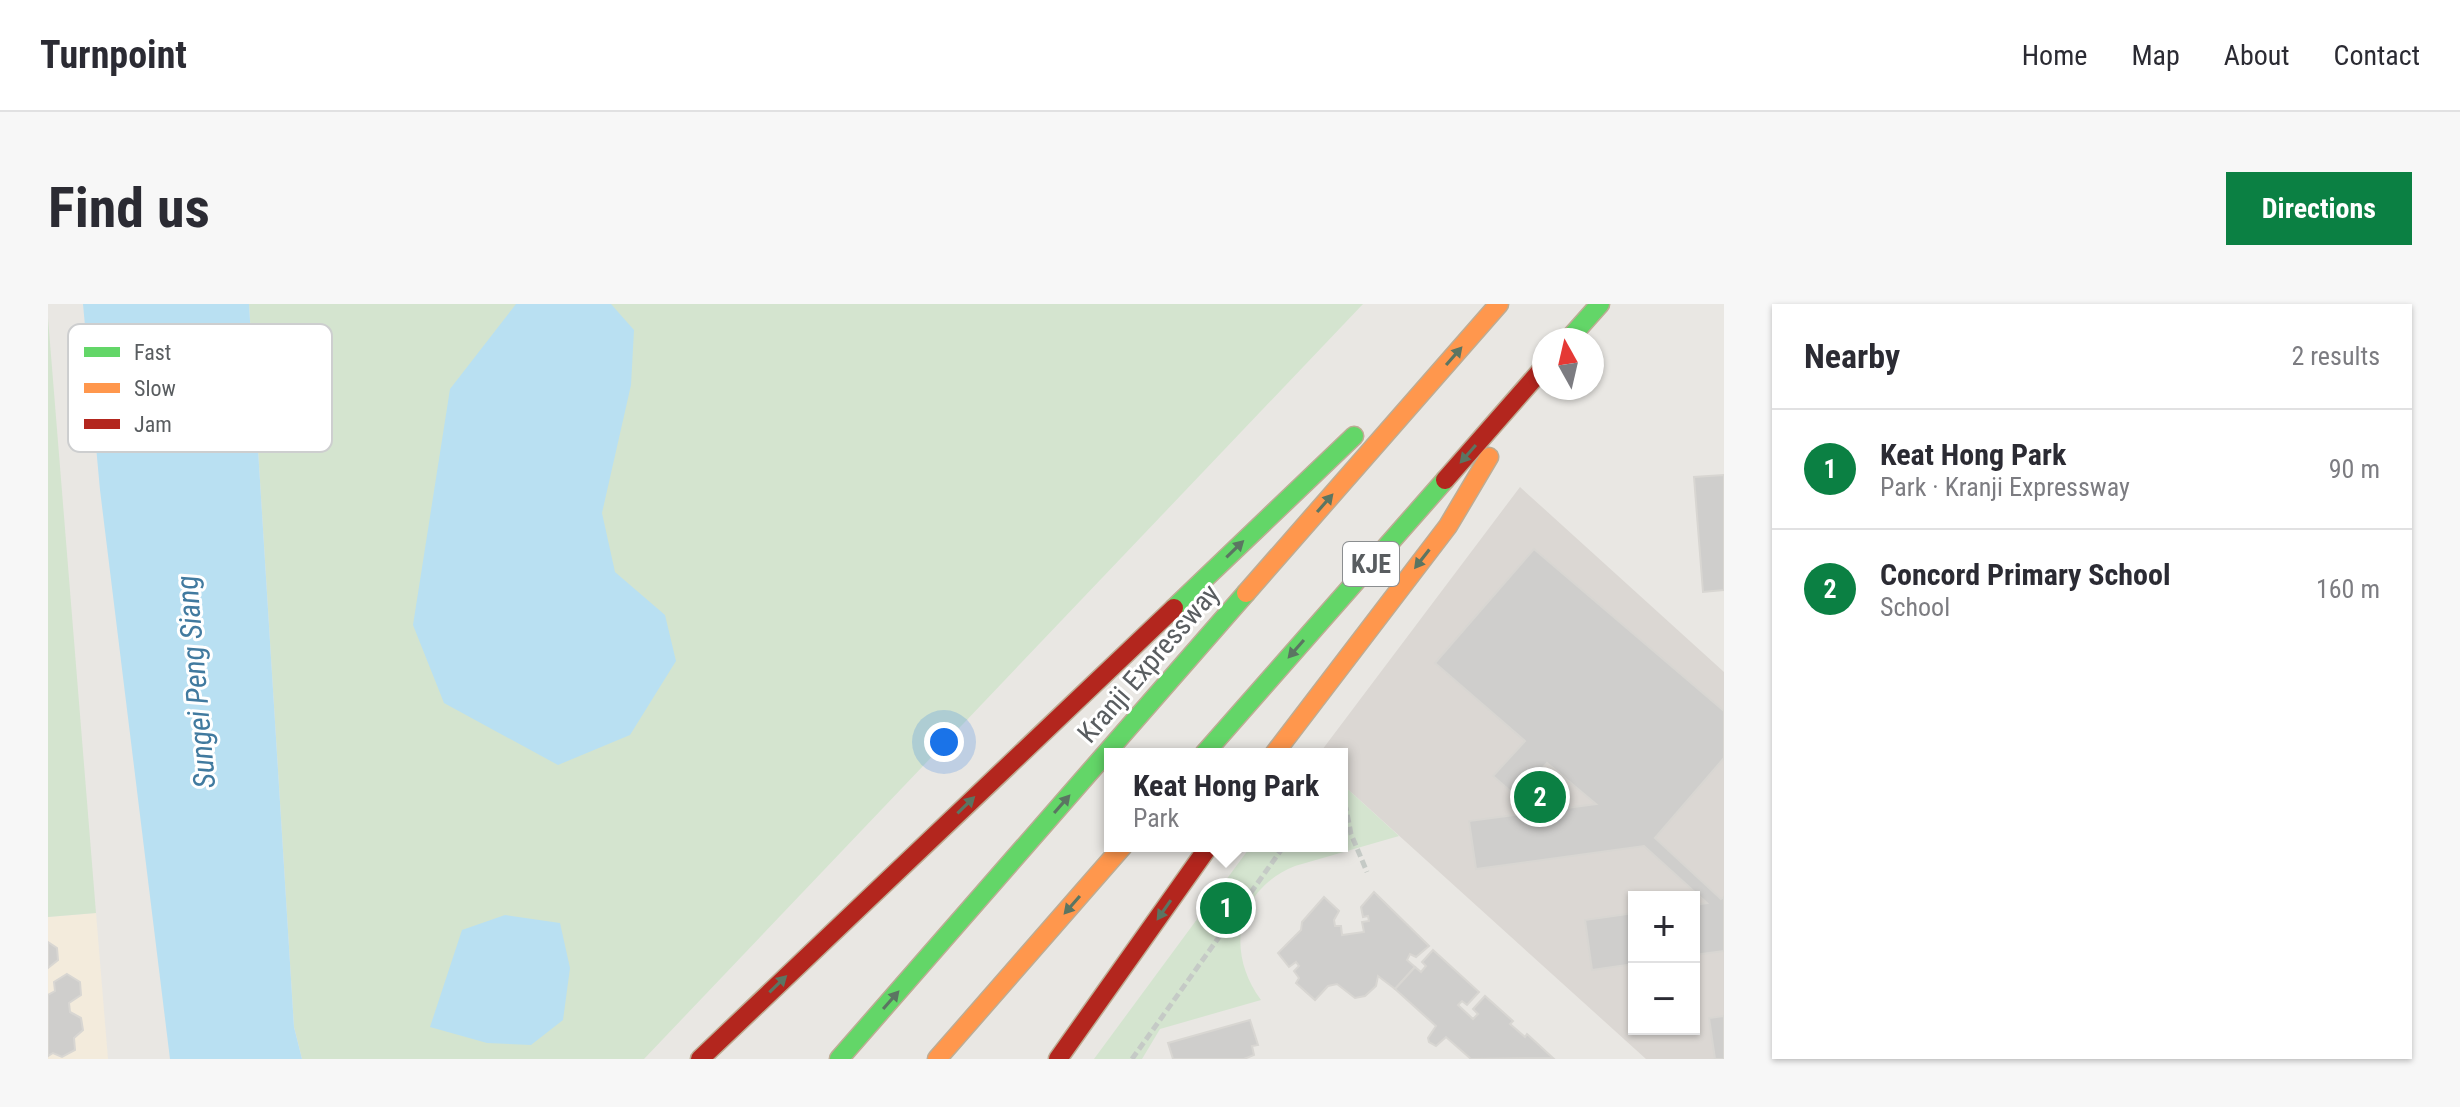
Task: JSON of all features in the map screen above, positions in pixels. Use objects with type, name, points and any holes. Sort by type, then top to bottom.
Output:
[{"type":"highway","name":"Kranji Expressway","points":[[1111,748],[1499,304]]},
{"type":"highway","points":[[1579,328],[1600,304]]},
{"type":"highway","name":"KJE","points":[[1209,748],[1532,380]]},
{"type":"highway","points":[[1279,748],[1448,526],[1532,385]]},
{"type":"highway","points":[[1383,411],[1408,408]]},
{"type":"highway","points":[[700,1059],[1363,427]]},
{"type":"highway","name":"Kranji Expressway","points":[[839,1059],[1104,756]]},
{"type":"highway","points":[[937,1059],[1118,852]]},
{"type":"highway","points":[[1058,1059],[1205,852]]},
{"type":"path","points":[[1348,816],[1354,842],[1367,872]]},
{"type":"path","points":[[1132,1059],[1280,852]]},
{"type":"shaded area","points":[[1520,487],[1724,672],[1724,1059],[1646,1059],[1348,789],[1348,748],[1324,748]]},
{"type":"shaded area","points":[[96,913],[108,1059],[48,1059],[48,917]]},
{"type":"green space","points":[[249,304],[1363,304],[644,1059],[302,1059],[294,1027],[258,452],[332,452],[332,324],[250,324]]},
{"type":"green space","points":[[48,318],[96,913],[48,917]]},
{"type":"green space","points":[[1348,789],[1399,836],[1348,851]]},
{"type":"green space","points":[[1247,852],[1344,852],[1295,866],[1275,877],[1260,890],[1249,906],[1242,924],[1240,942],[1243,962],[1261,1000],[1160,1029],[1142,1059],[1094,1059]]},
{"type":"water","points":[[83,304],[249,304],[250,324],[85,324]]},
{"type":"water","points":[[516,304],[611,304],[634,330],[631,385],[602,513],[615,572],[665,615],[676,661],[630,735],[558,765],[444,703],[413,625],[450,389]]},
{"type":"water","name":"Sungei Peng Siang","points":[[97,452],[258,452],[294,1027],[302,1059],[170,1059]]},
{"type":"water","points":[[505,915],[560,923],[570,968],[563,1020],[531,1045],[487,1043],[430,1027],[462,930]]},
{"type":"building","points":[[1724,475],[1724,590],[1703,592],[1694,477]]},
{"type":"building","points":[[1534,549],[1724,711],[1724,758],[1655,838],[1721,899],[1724,897],[1724,951],[1700,954],[1700,904],[1707,903],[1700,897],[1700,891],[1694,891],[1644,846],[1476,869],[1469,821],[1596,804],[1547,763],[1517,797],[1493,776],[1525,741],[1435,663]]},
{"type":"building","points":[[1374,892],[1429,946],[1416,957],[1410,954],[1407,960],[1415,967],[1395,989],[1378,976],[1376,986],[1365,996],[1355,998],[1337,984],[1328,986],[1315,1000],[1296,983],[1299,978],[1294,971],[1299,966],[1296,962],[1289,967],[1278,953],[1301,930],[1302,922],[1324,897],[1339,911],[1334,920],[1335,926],[1341,926],[1342,935],[1364,932],[1362,922],[1369,921],[1368,916],[1363,917],[1361,907]]},
{"type":"building","points":[[1628,914],[1628,965],[1592,970],[1585,920]]},
{"type":"building","points":[[48,942],[57,948],[58,960],[48,968]]},
{"type":"building","points":[[1433,950],[1479,992],[1467,1005],[1462,1001],[1458,1005],[1473,1019],[1478,1014],[1473,1009],[1485,996],[1513,1021],[1510,1024],[1525,1037],[1527,1034],[1553,1058],[1471,1059],[1446,1037],[1436,1046],[1429,1042],[1428,1038],[1436,1026],[1395,989],[1415,967],[1421,972],[1426,966],[1422,962]]},
{"type":"building","points":[[67,974],[80,982],[81,995],[69,1003],[70,1012],[81,1018],[83,1030],[74,1038],[75,1050],[62,1057],[53,1053],[48,1056],[48,995],[55,991],[54,982]]},
{"type":"building","points":[[1724,1016],[1724,1059],[1715,1059],[1709,1018]]},
{"type":"building","points":[[1250,1020],[1258,1045],[1252,1046],[1254,1055],[1244,1059],[1173,1059],[1168,1043]]},
{"type":"traffic: fast","points":[[1579,328],[1600,304]]},
{"type":"traffic: fast","points":[[1174,608],[1354,436]]},
{"type":"traffic: fast","points":[[1209,748],[1445,480]]},
{"type":"traffic: fast","points":[[1111,748],[1246,593]]},
{"type":"traffic: fast","points":[[839,1059],[1104,756]]},
{"type":"traffic: slow","points":[[1246,593],[1499,304]]},
{"type":"traffic: slow","points":[[1279,748],[1448,526],[1489,457]]},
{"type":"traffic: slow","points":[[937,1059],[1118,852]]},
{"type":"traffic: jam","points":[[1445,480],[1532,381]]},
{"type":"traffic: jam","points":[[700,1059],[1174,608]]},
{"type":"traffic: jam","points":[[1058,1059],[1205,852]]},
{"type":"place","name":"Concord Primary School","points":[[1540,797]]},
{"type":"place","name":"Keat Hong Park","points":[[1226,908]]}]
